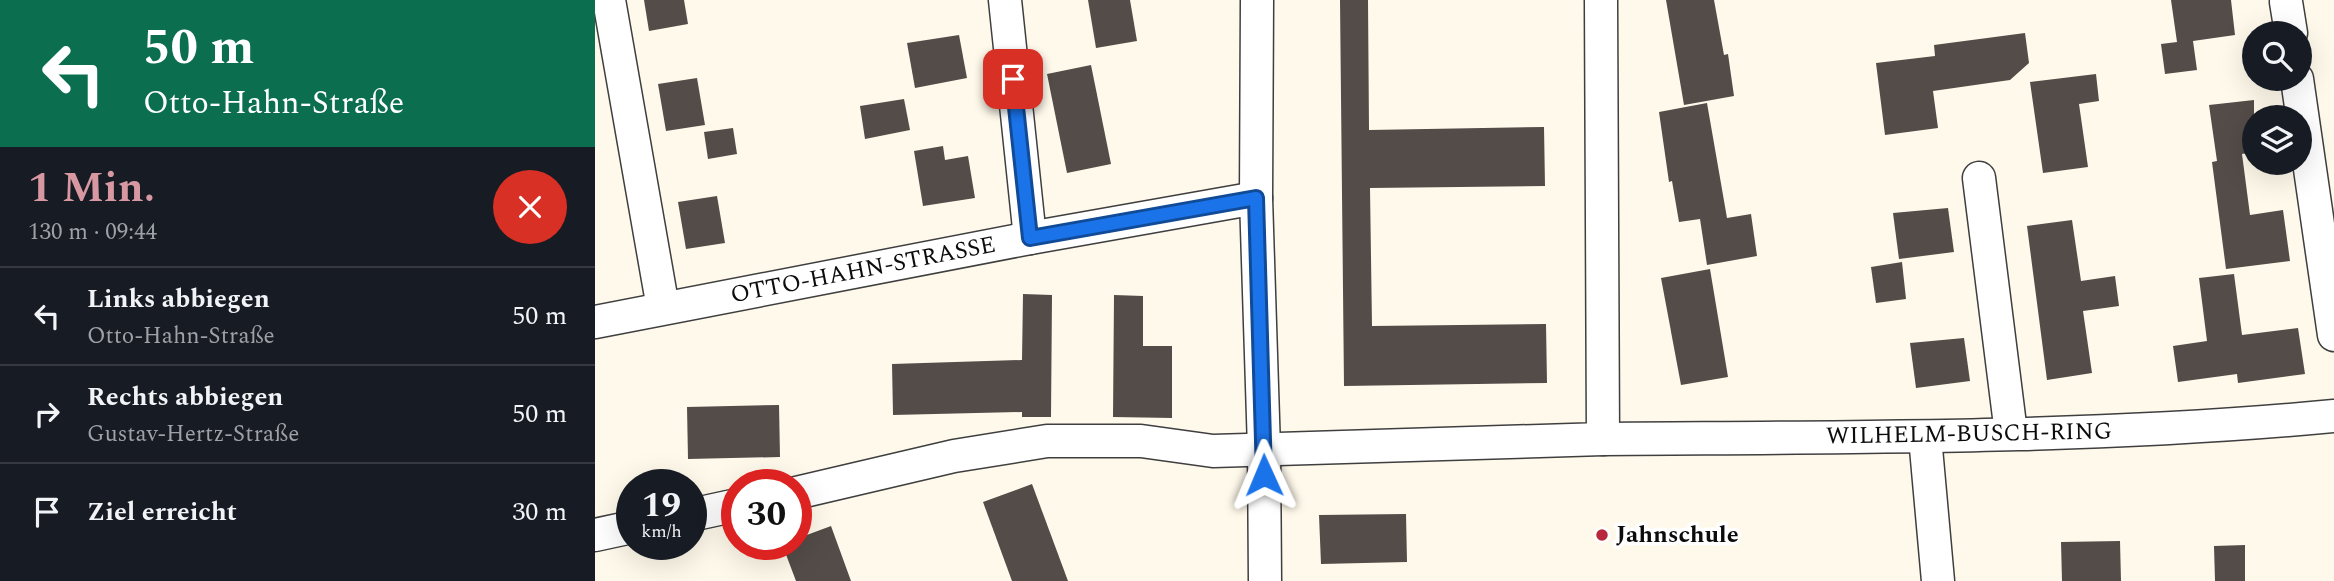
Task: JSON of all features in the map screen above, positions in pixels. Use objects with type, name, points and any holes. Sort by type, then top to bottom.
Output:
[{"type":"street","points":[[609,0],[663,308]]},
{"type":"street","points":[[1005,0],[1030,238]]},
{"type":"street","points":[[1257,0],[1256,198],[1264,449],[1265,581]]},
{"type":"street","points":[[1601,0],[1603,439]]},
{"type":"street","points":[[2286,2],[2289,21]]},
{"type":"street","points":[[2299,91],[2334,335]]},
{"type":"street","points":[[1979,178],[2011,433]]},
{"type":"street","name":"OTTO-HAHN-STRASSE","points":[[595,322],[1030,238],[1256,198]]},
{"type":"street","name":"WILHELM-BUSCH-RING","points":[[812,489],[954,456],[1047,441],[1141,441],[1213,451],[1603,439],[1924,437],[2222,427],[2334,416]]},
{"type":"street","points":[[1924,437],[1938,581]]},
{"type":"street","points":[[595,535],[616,530]]},
{"type":"building","points":[[644,0],[684,0],[688,24],[649,31]]},
{"type":"building","points":[[1088,0],[1130,0],[1137,41],[1096,48]]},
{"type":"building","points":[[1340,0],[1368,0],[1369,130],[1544,127],[1545,186],[1370,188],[1372,326],[1546,324],[1547,383],[1344,386]]},
{"type":"building","points":[[1666,0],[1714,0],[1724,55],[1728,54],[1734,96],[1684,105]]},
{"type":"building","points":[[2171,0],[2231,0],[2235,35],[2193,41],[2197,70],[2165,74],[2161,44],[2177,42]]},
{"type":"building","points":[[2025,33],[2029,63],[2010,80],[1933,91],[1938,128],[1885,135],[1876,63],[1935,56],[1934,45]]},
{"type":"building","points":[[959,35],[967,78],[915,88],[907,43]]},
{"type":"building","points":[[1091,65],[1111,164],[1067,173],[1047,74]]},
{"type":"building","points":[[2096,74],[2099,101],[2079,104],[2088,167],[2043,173],[2030,82]]},
{"type":"building","points":[[697,78],[705,125],[666,131],[658,84]]},
{"type":"building","points":[[904,99],[910,130],[865,139],[860,106]]},
{"type":"building","points":[[2254,100],[2254,105],[2242,105],[2242,175],[2245,175],[2250,215],[2283,210],[2290,261],[2226,269],[2212,162],[2217,161],[2209,105]]},
{"type":"building","points":[[1707,103],[1727,218],[1751,214],[1757,256],[1707,265],[1700,219],[1679,222],[1672,181],[1669,182],[1659,112]]},
{"type":"building","points":[[733,128],[737,154],[708,159],[704,132]]},
{"type":"building","points":[[943,146],[945,160],[968,156],[975,198],[923,206],[914,151]]},
{"type":"building","points":[[717,196],[725,243],[686,249],[678,202]]},
{"type":"building","points":[[1948,208],[1954,252],[1899,259],[1893,213]]},
{"type":"building","points":[[2072,220],[2081,281],[2115,276],[2119,306],[2083,311],[2092,373],[2047,380],[2027,226]]},
{"type":"building","points":[[1902,262],[1906,299],[1876,303],[1871,267]]},
{"type":"building","points":[[1710,269],[1728,377],[1681,385],[1661,278]]},
{"type":"building","points":[[2234,274],[2242,335],[2298,328],[2305,374],[2238,383],[2237,374],[2178,382],[2173,346],[2207,341],[2199,278]]},
{"type":"building","points":[[1023,294],[1052,295],[1051,417],[1022,417],[1022,412],[893,415],[892,364],[1022,360]]},
{"type":"building","points":[[1114,295],[1143,296],[1143,346],[1172,346],[1172,418],[1113,417]]},
{"type":"building","points":[[1964,338],[1970,381],[1916,388],[1910,343]]},
{"type":"building","points":[[779,405],[780,457],[688,459],[687,407]]},
{"type":"building","points":[[1032,484],[1068,581],[1012,581],[983,502]]},
{"type":"building","points":[[1406,514],[1407,562],[1321,564],[1319,515]]},
{"type":"building","points":[[831,526],[851,581],[796,581],[788,560],[812,560],[812,533]]},
{"type":"building","points":[[2120,541],[2121,581],[2062,581],[2061,542]]},
{"type":"building","points":[[2245,545],[2245,581],[2215,581],[2214,546]]},
{"type":"place","name":"Jahnschule","points":[[1602,535]]},
{"type":"route","points":[[1013,79],[1030,238],[1256,198],[1264,475]]}]
